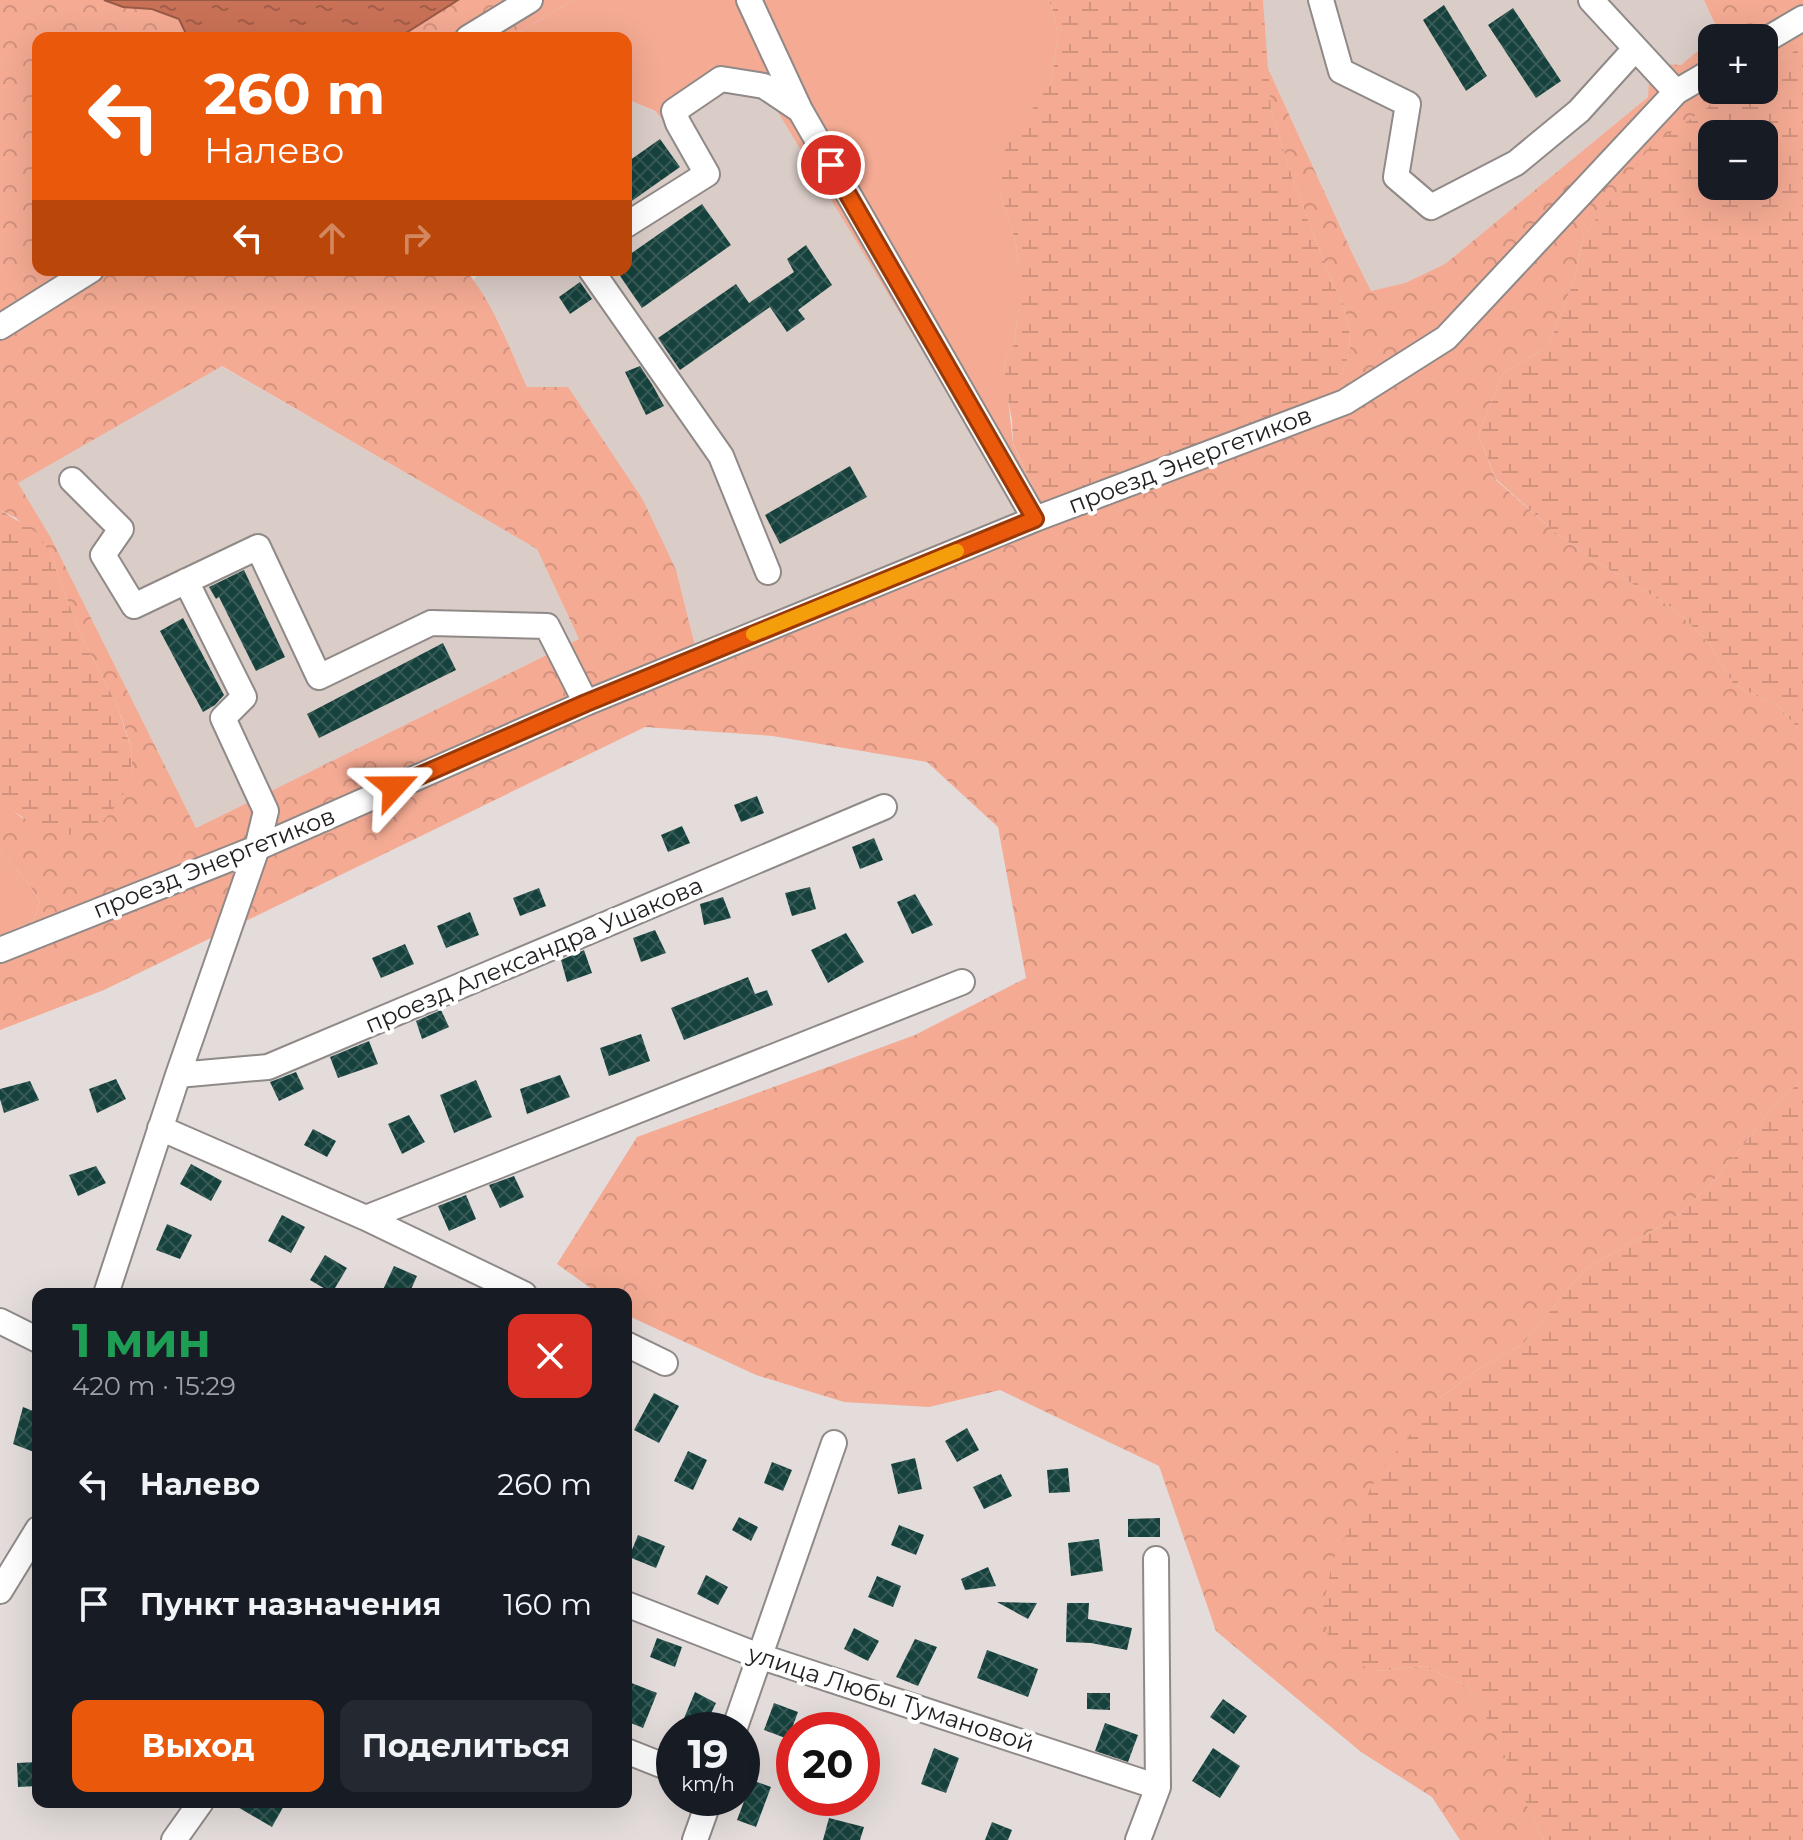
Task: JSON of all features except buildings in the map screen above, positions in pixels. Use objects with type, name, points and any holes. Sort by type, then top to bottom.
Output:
[{"type":"street","points":[[478,32],[530,0]]},
{"type":"street","points":[[749,0],[800,110],[1035,519]]},
{"type":"street","points":[[1321,0],[1341,71],[1408,104],[1396,177],[1431,207],[1516,163],[1579,111],[1635,49]]},
{"type":"street","points":[[1591,0],[1676,92]]},
{"type":"street","points":[[1778,33],[1803,18]]},
{"type":"street","points":[[632,221],[707,174],[674,111],[721,79],[764,86],[800,110]]},
{"type":"street","name":"проезд Энергетиков","points":[[0,950],[257,848],[586,703],[1035,519],[1345,402],[1446,338],[1676,92],[1698,79]]},
{"type":"street","points":[[0,327],[81,276]]},
{"type":"street","points":[[595,276],[721,456],[768,572]]},
{"type":"street","points":[[72,480],[121,529],[103,555],[134,606],[258,547],[319,677],[431,623],[547,626],[586,703]]},
{"type":"street","points":[[108,1288],[257,848],[266,811],[223,718],[244,697],[186,581]]},
{"type":"street","name":"проезд Александра Ушакова","points":[[178,1075],[268,1067],[884,807]]},
{"type":"street","points":[[366,1218],[962,982]]},
{"type":"street","points":[[160,1128],[366,1218],[488,1286]]},
{"type":"street","points":[[0,1321],[32,1337]]},
{"type":"street","points":[[632,1347],[665,1363]]},
{"type":"street","points":[[740,1712],[834,1443]]},
{"type":"street","points":[[0,1591],[32,1539]]},
{"type":"street","points":[[1138,1840],[1158,1787],[1156,1559]]},
{"type":"street","name":"улица Любы Тумановой","points":[[632,1606],[759,1656],[1158,1787]]},
{"type":"street","points":[[632,1753],[656,1763]]},
{"type":"street","points":[[174,1840],[197,1808]]},
{"type":"street","points":[[695,1840],[704,1816]]},
{"type":"shaded area","points":[[1263,0],[1704,0],[1715,24],[1698,24],[1698,51],[1648,97],[1445,264],[1405,283],[1371,291],[1266,64]]},
{"type":"shaded area","points":[[735,86],[775,106],[1023,517],[695,647],[676,570],[527,387],[500,325],[474,280],[477,276],[632,276],[632,101],[679,123]]},
{"type":"shaded area","points":[[221,366],[537,549],[579,639],[196,828],[51,538],[17,483]]},
{"type":"green space","points":[[0,0],[104,0],[123,7],[152,9],[179,20],[185,32],[32,32],[32,276],[470,276],[492,310],[527,387],[568,387],[643,500],[676,570],[695,646],[991,530],[1341,374],[1350,352],[1349,327],[1343,303],[1293,180],[1271,111],[1266,64],[1371,291],[1405,283],[1445,264],[1648,97],[1649,82],[1661,64],[1681,65],[1698,51],[1698,104],[1713,104],[1651,147],[1584,235],[1574,280],[1548,347],[1504,372],[1478,435],[1496,480],[1555,532],[1595,561],[1676,610],[1709,643],[1734,685],[1778,706],[1803,734],[1803,1078],[1770,1111],[1708,1187],[1673,1219],[1585,1269],[1523,1344],[1480,1368],[1440,1398],[1377,1671],[1424,1666],[1468,1687],[1493,1728],[1544,1840],[1460,1840],[1432,1797],[1361,1752],[1216,1631],[1159,1466],[1000,1390],[929,1407],[844,1402],[756,1375],[633,1318],[632,1288],[591,1288],[557,1264],[637,1137],[915,1035],[1026,978],[998,827],[927,762],[773,736],[645,727],[104,990],[0,1030],[0,936],[34,920],[40,901],[0,851],[0,802],[22,818],[131,776],[132,751],[117,705],[83,640],[51,554],[16,518],[0,510]],"holes":[[[222,366],[537,549],[579,639],[196,828],[51,538],[18,483]]]},
{"type":"green space","points":[[458,0],[573,0],[519,32],[407,32]]},
{"type":"green space","points":[[573,0],[1049,0],[1058,36],[1051,83],[1037,104],[1000,192],[1016,244],[1019,268],[1019,308],[1014,344],[1004,363],[1013,444],[1043,510],[1023,517],[775,107],[735,87],[669,126],[655,111],[632,101],[632,32],[519,32]]},
{"type":"green space","points":[[1049,0],[1263,0],[1271,111],[1293,180],[1343,303],[1349,327],[1350,352],[1341,374],[1327,394],[1296,415],[1043,510],[1013,443],[1007,396],[1004,363],[1014,344],[1019,308],[1019,268],[1016,244],[1000,192],[1000,164],[1007,144],[1051,83],[1058,36]]},
{"type":"green space","points":[[1704,0],[1803,0],[1803,46],[1778,61],[1778,24],[1715,24]]},
{"type":"green space","points":[[1803,46],[1803,734],[1778,706],[1734,685],[1709,643],[1676,610],[1595,561],[1555,532],[1496,479],[1478,435],[1504,372],[1548,347],[1574,280],[1584,235],[1651,146],[1712,104],[1778,104],[1778,61]]},
{"type":"green space","points":[[0,510],[36,532],[51,554],[83,640],[117,705],[132,751],[131,776],[122,797],[90,833],[66,835],[43,831],[0,802]]},
{"type":"green space","points":[[0,851],[40,901],[34,920],[0,936]]},
{"type":"green space","points":[[1803,1078],[1803,1840],[1544,1840],[1493,1729],[1468,1687],[1424,1666],[1377,1671],[1331,1655],[1323,1607],[1333,1560],[1379,1473],[1440,1398],[1480,1368],[1523,1344],[1585,1269],[1673,1219],[1708,1187],[1770,1111]]},
{"type":"water","points":[[104,0],[458,0],[407,32],[185,32],[179,19],[152,9],[123,7]]},
{"type":"slow traffic","points":[[753,634],[957,551]]},
{"type":"route","points":[[394,787],[586,703],[1035,519],[831,165]]}]
